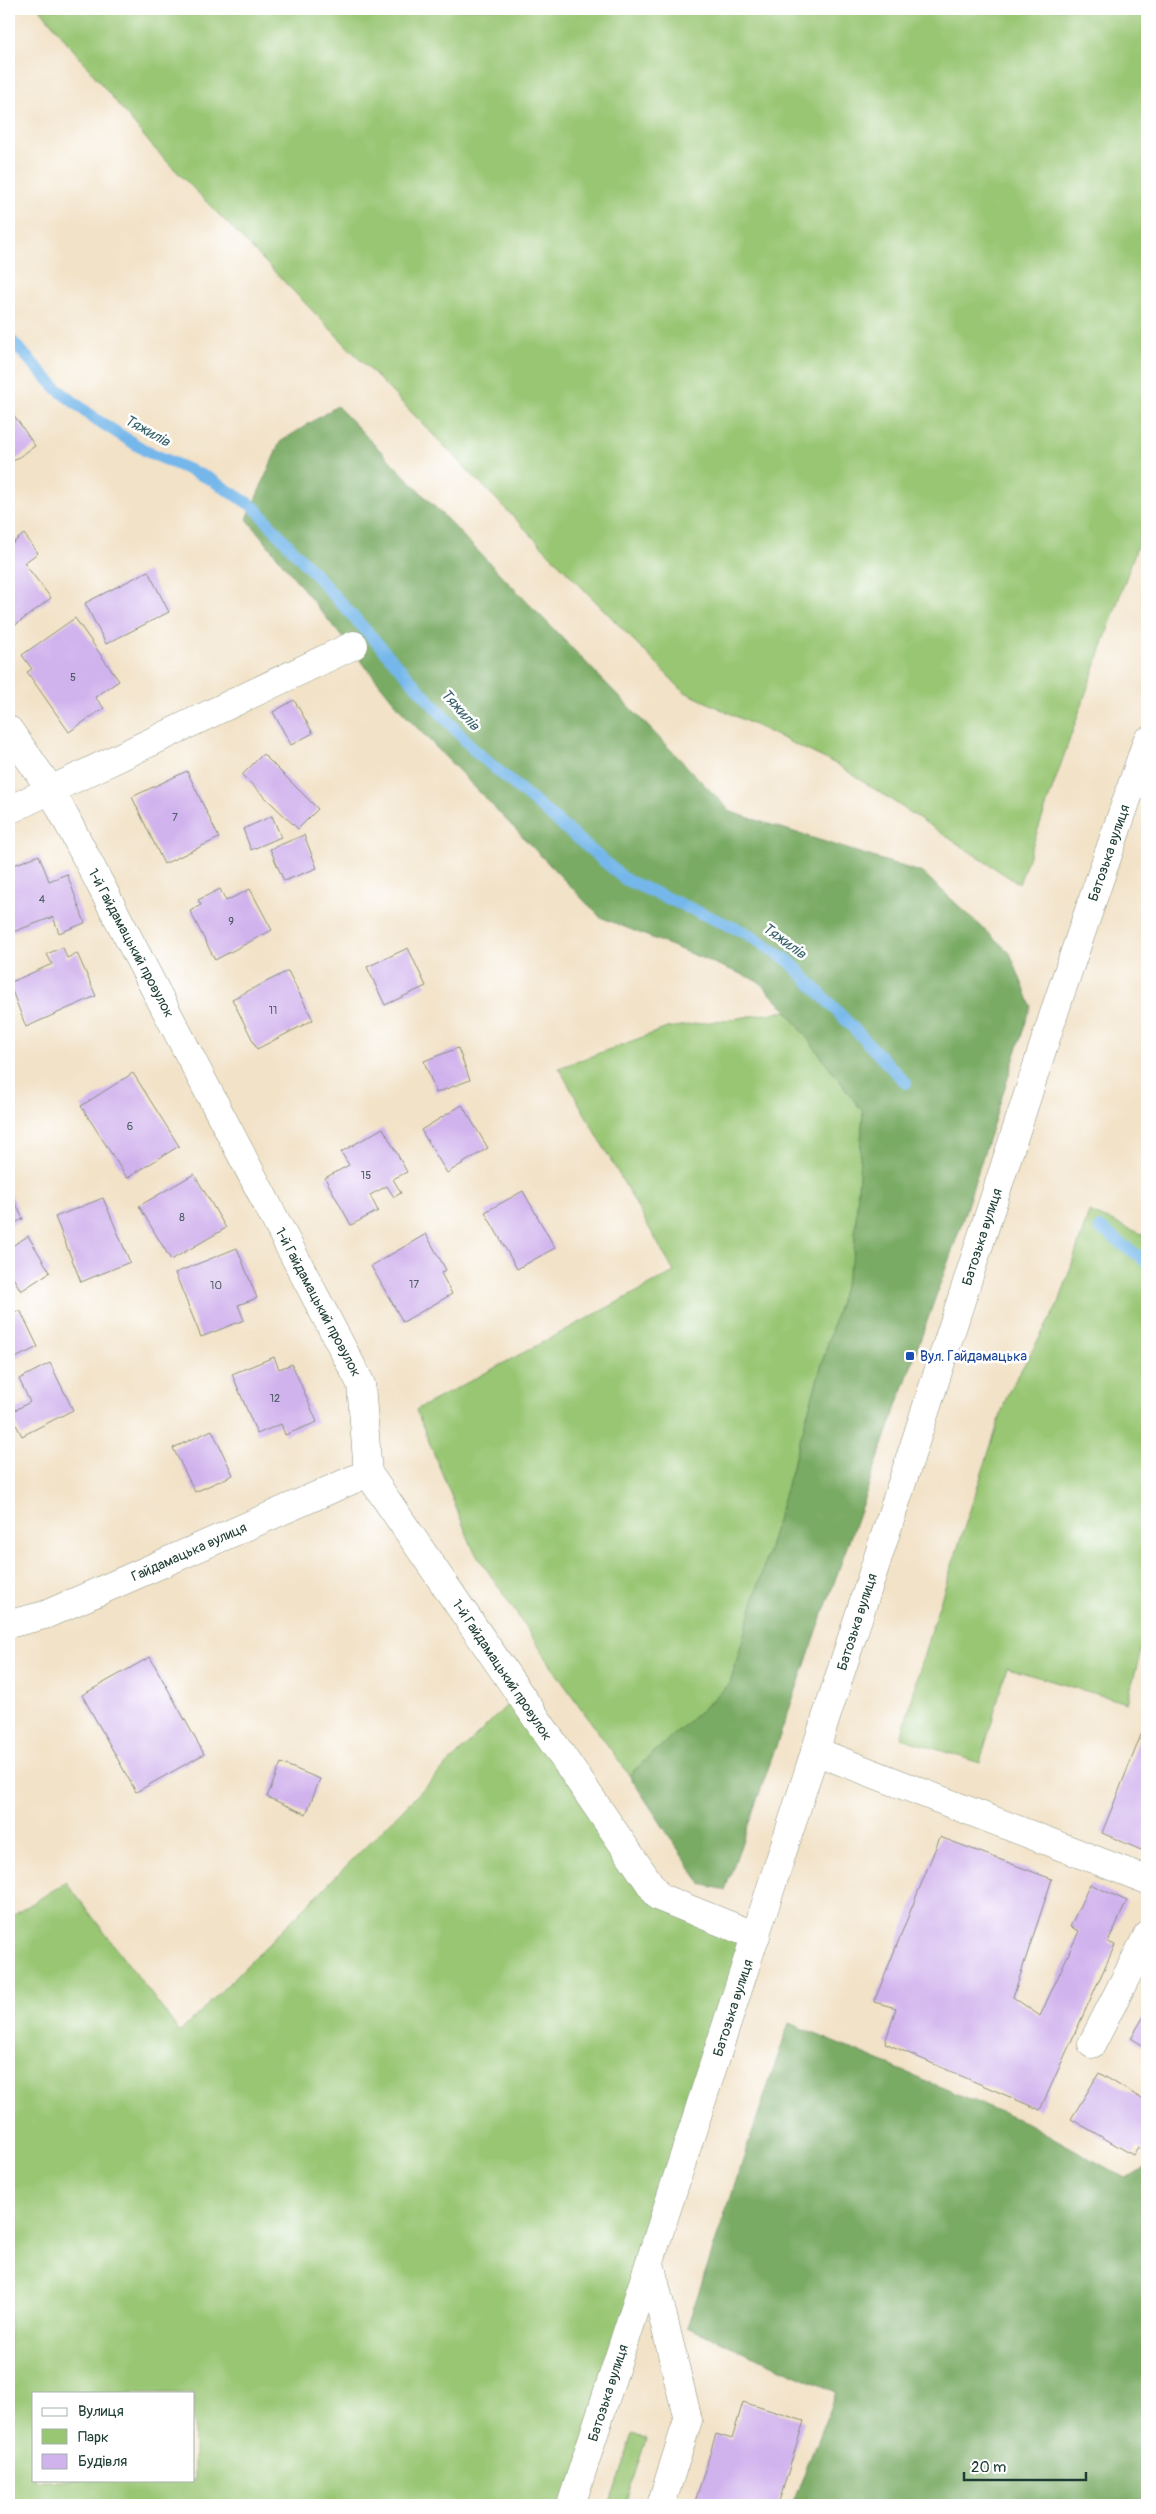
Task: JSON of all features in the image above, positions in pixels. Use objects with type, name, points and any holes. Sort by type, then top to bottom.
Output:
[{"type":"street","points":[[9,810],[354,645]]},
{"type":"street","name":"1-й Гайдамацький провулок","points":[[9,730],[51,790],[361,1384],[368,1473],[659,1897],[756,1936]]},
{"type":"street","name":"Батозька вулиця","points":[[571,2505],[1057,1004],[1147,741]]},
{"type":"street","name":"Гайдамацька вулиця","points":[[9,1624],[44,1615],[368,1473]]},
{"type":"street","points":[[816,1751],[1147,1880]]},
{"type":"street","points":[[1092,2044],[1147,1936]]},
{"type":"street","points":[[650,2263],[688,2420],[660,2505]]},
{"type":"green space","points":[[40,9],[1147,9],[1147,518],[1019,884],[838,765],[683,691],[152,146]]},
{"type":"green space","points":[[337,406],[731,812],[923,873],[1010,953],[1031,1006],[958,1234],[725,1890],[701,1884],[629,1775],[730,1684],[854,1252],[863,1112],[787,1011],[758,981],[600,917],[403,713],[247,519],[280,442]]},
{"type":"green space","points":[[787,1011],[863,1112],[854,1252],[730,1684],[629,1775],[563,1683],[473,1549],[416,1410],[674,1272],[559,1068],[667,1028]]},
{"type":"green space","points":[[1089,1212],[1147,1236],[1147,1628],[1127,1703],[1007,1668],[980,1763],[901,1738],[930,1633],[1008,1393],[1059,1303]]},
{"type":"green space","points":[[519,1693],[659,1897],[756,1936],[570,2505],[9,2505],[9,1918],[66,1882],[180,2032]]},
{"type":"green space","points":[[789,2023],[1029,2124],[1125,2178],[1147,2167],[1147,2505],[792,2505],[836,2392],[687,2327]]},
{"type":"green space","points":[[633,2434],[646,2439],[625,2505],[609,2505]]},
{"type":"building","points":[[9,408],[35,446],[9,464]]},
{"type":"building","points":[[24,534],[38,553],[24,563],[51,598],[9,630],[9,546]]},
{"type":"building","points":[[148,571],[169,612],[106,644],[85,603]]},
{"type":"building","points":[[75,618],[119,681],[95,697],[104,708],[69,732],[27,672],[32,669],[22,655]]},
{"type":"building","points":[[294,700],[313,733],[291,745],[273,712]]},
{"type":"building","points":[[263,754],[318,809],[298,829],[242,775]]},
{"type":"building","points":[[187,771],[219,838],[164,864],[132,797]]},
{"type":"building","points":[[272,816],[281,837],[251,850],[243,829]]},
{"type":"building","points":[[304,835],[317,868],[284,881],[270,849]]},
{"type":"building","points":[[39,855],[49,881],[67,874],[85,923],[59,933],[53,917],[13,932],[9,922],[9,867]]},
{"type":"building","points":[[220,889],[226,901],[250,889],[272,930],[215,960],[190,911],[201,905],[198,900]]},
{"type":"building","points":[[63,947],[67,958],[77,953],[96,996],[26,1027],[9,983],[52,964],[47,954]]},
{"type":"building","points":[[408,948],[426,986],[385,1005],[367,967]]},
{"type":"building","points":[[288,971],[313,1020],[257,1049],[232,999]]},
{"type":"building","points":[[458,1048],[470,1080],[436,1093],[424,1061]]},
{"type":"building","points":[[133,1073],[179,1146],[127,1178],[81,1106]]},
{"type":"building","points":[[462,1105],[488,1148],[447,1173],[421,1130]]},
{"type":"building","points":[[383,1128],[407,1172],[393,1179],[401,1193],[394,1197],[387,1186],[370,1195],[378,1211],[351,1225],[325,1178],[349,1165],[341,1152]]},
{"type":"building","points":[[194,1174],[226,1228],[171,1260],[139,1206]]},
{"type":"building","points":[[9,1190],[23,1219],[9,1226]]},
{"type":"building","points":[[523,1191],[555,1248],[517,1269],[485,1212]]},
{"type":"building","points":[[103,1198],[130,1262],[81,1282],[55,1217]]},
{"type":"building","points":[[426,1234],[446,1270],[441,1273],[452,1294],[403,1322],[371,1266]]},
{"type":"building","points":[[28,1236],[50,1272],[21,1291],[9,1271],[9,1248]]},
{"type":"building","points":[[237,1248],[257,1298],[238,1305],[244,1320],[201,1337],[175,1273]]},
{"type":"building","points":[[20,1310],[38,1347],[13,1359],[9,1351],[9,1315]]},
{"type":"building","points":[[274,1357],[279,1369],[292,1364],[317,1422],[285,1435],[281,1424],[257,1434],[232,1374]]},
{"type":"building","points":[[50,1363],[73,1410],[22,1436],[10,1413],[30,1402],[19,1379]]},
{"type":"building","points":[[212,1430],[233,1475],[195,1492],[173,1448]]},
{"type":"building","points":[[150,1657],[204,1754],[136,1792],[82,1695]]},
{"type":"building","points":[[1147,1720],[1147,1835],[1141,1850],[1102,1833]]},
{"type":"building","points":[[281,1763],[320,1779],[306,1814],[267,1797]]},
{"type":"building","points":[[940,1837],[1052,1879],[1013,1997],[1040,2016],[1079,1931],[1070,1927],[1090,1884],[1127,1901],[1108,1942],[1115,1945],[1040,2110],[885,2043],[896,2008],[874,2002]]},
{"type":"building","points":[[1147,2011],[1147,2048],[1131,2038]]},
{"type":"building","points":[[1099,2073],[1147,2102],[1147,2152],[1138,2147],[1133,2155],[1071,2119]]},
{"type":"building","points":[[743,2402],[804,2421],[778,2505],[694,2505],[716,2434],[732,2439]]},
{"type":"waterway","name":"Тяжилів","points":[[9,338],[57,389],[97,420],[146,451],[210,479],[254,507],[475,751],[626,880],[746,933],[789,961],[906,1083]]},
{"type":"waterway","name":"Тяжилів","points":[[1100,1228],[1147,1262]]},
{"type":"place","name":"Вул. Гайдамацька","points":[[910,1356]]}]
